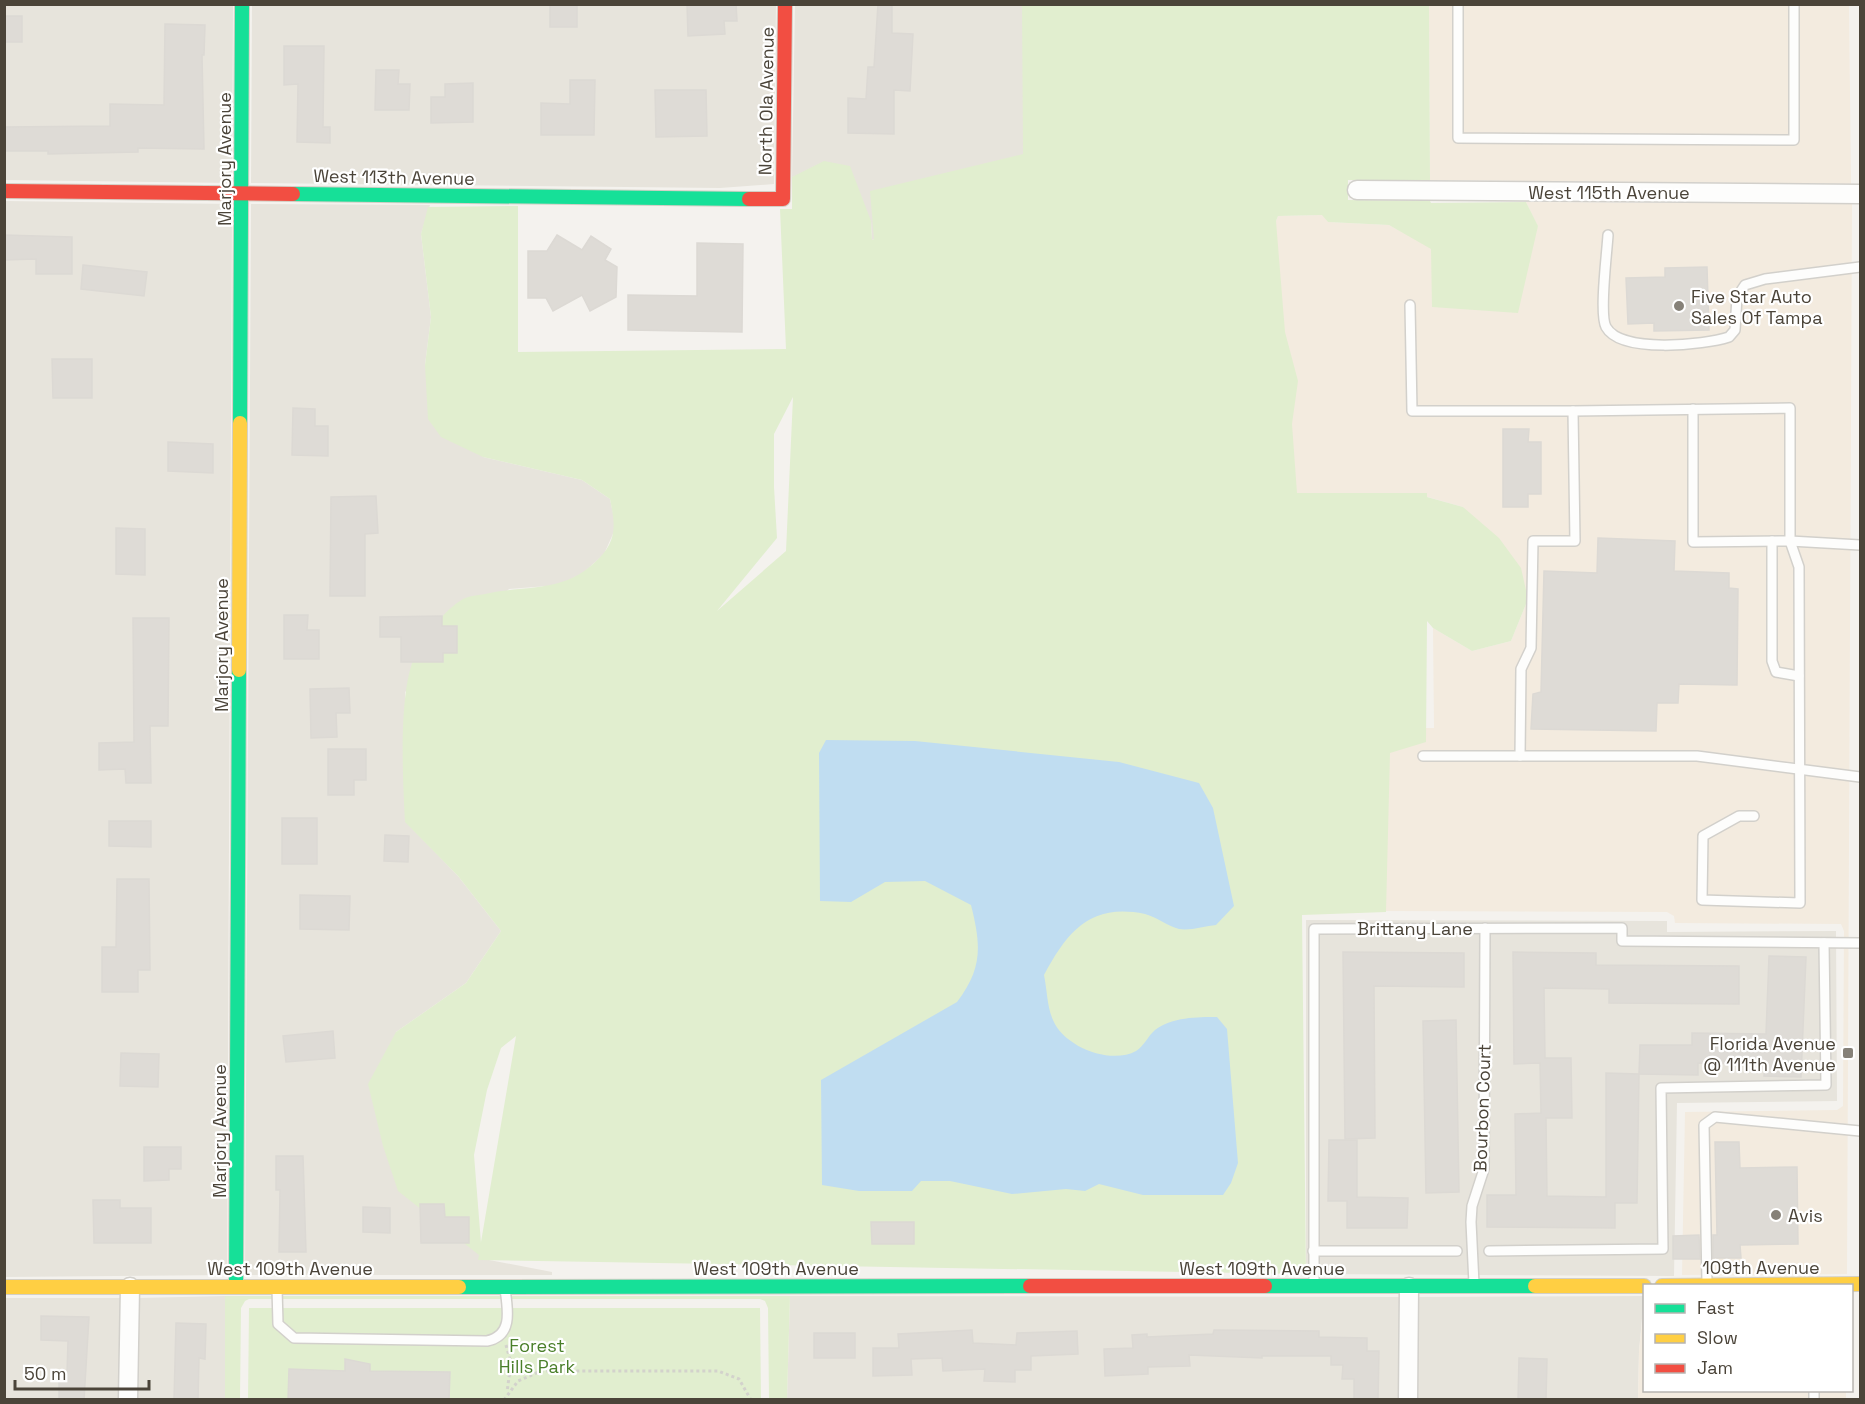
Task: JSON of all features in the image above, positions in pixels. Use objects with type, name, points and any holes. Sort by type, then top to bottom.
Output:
[{"type":"street","name":"Marjory Avenue","points":[[236,1286],[242,4]]},
{"type":"street","name":"North Ola Avenue","points":[[783,199],[786,4]]},
{"type":"street","name":"West 115th Avenue","points":[[1357,190],[1860,194]]},
{"type":"street","name":"West 113th Avenue","points":[[4,191],[783,199]]},
{"type":"street","name":"West 109th Avenue","points":[[4,1287],[1643,1286]]},
{"type":"street","points":[[128,1400],[130,1287]]},
{"type":"street","points":[[1408,1400],[1409,1287]]},
{"type":"lane","points":[[1458,4],[1458,138],[1782,140],[1794,140],[1794,4]]},
{"type":"lane","points":[[1608,235],[1603,312],[1605,326],[1615,338],[1635,343],[1702,343],[1729,337],[1735,330],[1737,297],[1746,285],[1765,279],[1860,267]]},
{"type":"lane","points":[[1410,305],[1412,411],[1790,408],[1790,541],[1799,567],[1800,903],[1702,900],[1703,836],[1739,816],[1754,816]]},
{"type":"lane","points":[[1693,409],[1693,542],[1790,541],[1860,545]]},
{"type":"lane","points":[[1520,756],[1521,669],[1531,648],[1533,540],[1575,540],[1574,411]]},
{"type":"lane","points":[[1772,541],[1772,661],[1776,672],[1798,676]]},
{"type":"lane","points":[[1423,756],[1697,756],[1798,771],[1860,777]]},
{"type":"lane","name":"Bourbon Court","points":[[1474,1287],[1472,1206],[1484,1169],[1485,928]]},
{"type":"lane","name":"Brittany Lane","points":[[1314,1286],[1314,929],[1622,928],[1622,941],[1860,943]]},
{"type":"lane","points":[[1489,1251],[1663,1249],[1661,1088],[1826,1085],[1824,943]]},
{"type":"lane","points":[[1707,1284],[1704,1125],[1715,1117],[1860,1131]]},
{"type":"lane","points":[[1313,1251],[1457,1251]]},
{"type":"lane","points":[[277,1286],[278,1324],[294,1338],[487,1341],[500,1337],[508,1320],[505,1286]]},
{"type":"path","points":[[500,1337],[507,1346],[510,1363],[507,1394]]},
{"type":"path","points":[[504,1400],[518,1381],[541,1371],[718,1371],[739,1379],[751,1400]]},
{"type":"shaded area","points":[[5,5],[233,5],[232,183],[5,180]]},
{"type":"shaded area","points":[[252,5],[776,5],[774,184],[720,188],[251,183]]},
{"type":"shaded area","points":[[795,5],[1064,5],[1024,162],[872,240],[871,221],[797,176],[792,177]]},
{"type":"shaded area","points":[[1429,5],[1849,5],[1851,184],[1430,180]]},
{"type":"shaded area","points":[[5,201],[232,204],[227,1275],[5,1277]]},
{"type":"shaded area","points":[[1526,202],[1852,204],[1847,1274],[1682,1275],[1685,1112],[1837,1110],[1843,1106],[1844,931],[1841,924],[1675,923],[1674,916],[1667,912],[1379,911],[1377,728],[1434,728],[1433,628],[1472,651],[1511,641],[1528,599],[1463,507],[1428,497],[1385,497],[1282,533],[1261,258],[1278,216],[1323,215],[1328,222],[1389,225],[1432,248],[1538,227]]},
{"type":"shaded area","points":[[251,204],[430,205],[421,234],[431,317],[425,365],[483,457],[582,480],[610,499],[616,527],[604,554],[583,573],[560,585],[509,589],[405,692],[406,822],[458,876],[501,931],[466,983],[396,1032],[484,1259],[552,1272],[552,1275],[245,1275]]},
{"type":"shaded area","points":[[1306,920],[1667,921],[1667,932],[1836,931],[1837,1101],[1677,1103],[1674,1276],[1306,1274]]},
{"type":"shaded area","points":[[225,1296],[225,1399],[138,1400],[139,1298]]},
{"type":"shaded area","points":[[790,1296],[1399,1297],[1399,1399],[787,1400]]},
{"type":"shaded area","points":[[1643,1296],[1638,1399],[1417,1400],[1418,1297]]},
{"type":"shaded area","points":[[4,1298],[121,1298],[120,1399],[5,1399]]},
{"type":"shaded area","points":[[1643,1313],[1643,1392],[1846,1392],[1846,1400],[1638,1400],[1639,1351]]},
{"type":"green space","points":[[1022,5],[1429,5],[1430,180],[1348,180],[1348,200],[1430,201],[1431,203],[1526,202],[1538,226],[1518,313],[1432,307],[1431,249],[1389,225],[1328,222],[1322,215],[1278,216],[1276,221],[1285,332],[1298,381],[1292,424],[1297,493],[1427,493],[1427,497],[1463,507],[1499,538],[1521,568],[1528,599],[1511,641],[1472,651],[1433,628],[1427,621],[1426,742],[1390,753],[1386,912],[1302,915],[1306,1274],[478,1260],[479,1255],[398,1191],[383,1146],[368,1084],[396,1032],[466,983],[501,931],[458,876],[405,822],[403,733],[407,685],[411,665],[422,643],[456,604],[474,596],[568,580],[581,573],[601,556],[611,542],[614,527],[610,499],[582,480],[483,457],[441,437],[428,419],[425,365],[431,317],[421,234],[428,207],[518,206],[518,352],[786,349],[780,209],[792,209],[792,177],[824,161],[850,166],[871,221],[872,240],[874,239],[870,191],[1023,154]],"holes":[[[793,397],[786,551],[717,611],[777,538],[774,434]],[[516,1036],[481,1242],[481,1243],[474,1155],[487,1090],[501,1048]]]},
{"type":"green space","points":[[225,1296],[790,1296],[787,1399],[769,1399],[768,1308],[765,1301],[760,1299],[249,1299],[241,1308],[240,1399],[225,1399]]},
{"type":"green space","name":"Forest Hills Park","points":[[249,1308],[760,1308],[761,1399],[248,1400]]},
{"type":"water","points":[[826,740],[915,741],[1119,762],[1199,783],[1213,808],[1234,906],[1216,925],[1188,929],[1175,928],[1145,914],[1109,913],[1095,917],[1072,933],[1044,975],[1053,1020],[1067,1038],[1089,1051],[1114,1056],[1126,1055],[1139,1049],[1155,1030],[1169,1022],[1185,1019],[1217,1017],[1227,1029],[1238,1163],[1231,1183],[1223,1195],[1143,1195],[1099,1184],[1085,1191],[1066,1189],[1012,1194],[950,1181],[921,1181],[912,1191],[859,1191],[822,1185],[821,1080],[957,1002],[972,978],[978,956],[977,932],[971,905],[925,881],[885,882],[851,902],[820,901],[819,753]]},
{"type":"building","points":[[550,4],[577,4],[577,27],[550,27]]},
{"type":"building","points":[[687,4],[736,4],[737,21],[724,21],[725,34],[688,36]]},
{"type":"building","points":[[878,4],[892,4],[892,33],[913,34],[910,91],[894,90],[894,134],[848,133],[848,98],[866,99],[868,67],[874,67]]},
{"type":"building","points":[[4,16],[22,16],[22,42],[4,42]]},
{"type":"building","points":[[165,24],[205,25],[204,55],[202,55],[204,149],[138,148],[138,152],[48,154],[48,151],[4,151],[4,127],[110,126],[110,104],[164,105]]},
{"type":"building","points":[[284,46],[324,46],[323,127],[330,127],[330,143],[297,142],[298,84],[284,85]]},
{"type":"building","points":[[376,70],[399,70],[398,84],[410,84],[409,110],[375,110]]},
{"type":"building","points":[[570,80],[595,80],[594,135],[541,135],[541,103],[570,104]]},
{"type":"building","points":[[473,83],[473,122],[431,123],[431,97],[445,97],[445,84]]},
{"type":"building","points":[[655,90],[706,90],[707,136],[656,137]]},
{"type":"building","points":[[4,235],[72,237],[72,274],[36,274],[36,259],[4,260]]},
{"type":"building","points":[[557,235],[582,250],[591,236],[611,249],[605,260],[617,267],[616,297],[590,311],[582,295],[553,311],[546,298],[528,298],[528,251],[547,251]]},
{"type":"building","points":[[697,243],[743,244],[742,332],[628,330],[628,295],[697,296]]},
{"type":"building","points":[[83,265],[147,272],[144,296],[81,289]]},
{"type":"building","points":[[1707,267],[1709,330],[1654,331],[1654,323],[1628,324],[1626,278],[1665,277],[1665,268]]},
{"type":"building","points":[[52,359],[92,359],[92,398],[53,398]]},
{"type":"building","points":[[293,408],[315,409],[315,426],[328,426],[328,456],[292,455]]},
{"type":"building","points":[[1503,429],[1529,429],[1528,442],[1541,442],[1541,494],[1528,494],[1528,507],[1503,507]]},
{"type":"building","points":[[168,442],[213,444],[213,473],[168,471]]},
{"type":"building","points":[[376,496],[378,533],[365,534],[365,596],[330,596],[331,497]]},
{"type":"building","points":[[116,528],[145,529],[145,575],[116,574]]},
{"type":"building","points":[[1598,538],[1675,541],[1674,571],[1729,573],[1729,588],[1738,589],[1737,685],[1679,684],[1678,703],[1657,703],[1656,731],[1531,729],[1533,694],[1541,692],[1544,571],[1597,573]]},
{"type":"building","points":[[284,615],[308,615],[307,630],[319,630],[319,659],[284,659]]},
{"type":"building","points":[[442,616],[442,626],[457,626],[457,653],[443,653],[443,662],[401,662],[401,637],[380,637],[380,617]]},
{"type":"building","points":[[133,618],[169,618],[168,726],[150,726],[151,783],[126,783],[125,769],[99,770],[99,743],[134,742]]},
{"type":"building","points":[[349,688],[350,713],[336,713],[337,737],[311,738],[310,689]]},
{"type":"building","points":[[328,749],[366,749],[366,780],[354,780],[354,795],[328,795]]},
{"type":"building","points":[[282,818],[317,818],[317,864],[282,864]]},
{"type":"building","points":[[109,821],[151,821],[151,847],[109,846]]},
{"type":"building","points":[[385,835],[409,836],[408,862],[384,861]]},
{"type":"building","points":[[117,879],[149,879],[150,970],[138,970],[138,992],[102,992],[102,947],[116,947]]},
{"type":"building","points":[[300,895],[350,896],[349,930],[300,929]]},
{"type":"building","points":[[1343,952],[1464,953],[1464,987],[1374,986],[1375,1138],[1345,1139]]},
{"type":"building","points":[[1513,952],[1596,953],[1596,965],[1739,966],[1739,1004],[1609,1003],[1609,989],[1544,988],[1545,1058],[1571,1058],[1572,1118],[1546,1118],[1547,1196],[1606,1197],[1606,1073],[1639,1074],[1637,1203],[1615,1203],[1615,1228],[1487,1227],[1487,1195],[1516,1195],[1515,1114],[1541,1113],[1540,1063],[1514,1064]]},
{"type":"building","points":[[1769,956],[1806,957],[1801,1077],[1764,1076],[1765,1064],[1698,1063],[1698,1075],[1639,1074],[1640,1045],[1692,1045],[1692,1033],[1766,1034]]},
{"type":"building","points":[[1456,1020],[1459,1192],[1426,1193],[1423,1021]]},
{"type":"building","points":[[333,1031],[335,1058],[286,1062],[283,1036]]},
{"type":"building","points":[[121,1053],[159,1054],[158,1087],[120,1086]]},
{"type":"building","points":[[1329,1140],[1357,1140],[1357,1197],[1408,1198],[1407,1228],[1347,1228],[1347,1201],[1328,1201]]},
{"type":"building","points":[[1715,1142],[1739,1142],[1740,1168],[1797,1167],[1798,1244],[1740,1245],[1741,1258],[1713,1258],[1713,1235],[1717,1235]]},
{"type":"building","points":[[144,1147],[181,1147],[181,1169],[169,1169],[169,1180],[144,1181]]},
{"type":"building","points":[[276,1156],[303,1156],[306,1252],[279,1252],[280,1190],[276,1190]]},
{"type":"building","points":[[93,1200],[120,1200],[120,1208],[151,1208],[151,1243],[94,1243]]},
{"type":"building","points":[[420,1204],[444,1204],[445,1217],[469,1217],[469,1243],[421,1243]]},
{"type":"building","points":[[363,1207],[390,1208],[390,1233],[363,1232]]},
{"type":"building","points":[[871,1222],[914,1222],[914,1244],[872,1244]]},
{"type":"building","points":[[1699,1235],[1700,1259],[1673,1259],[1673,1236]]},
{"type":"building","points":[[41,1316],[89,1317],[84,1400],[59,1400],[59,1373],[67,1373],[68,1341],[41,1340]]},
{"type":"building","points":[[176,1323],[206,1324],[205,1359],[199,1358],[198,1400],[174,1400]]},
{"type":"building","points":[[972,1330],[973,1343],[1016,1345],[1017,1333],[1077,1331],[1078,1354],[1031,1356],[1031,1370],[1015,1370],[1015,1382],[984,1381],[985,1369],[943,1371],[942,1358],[911,1359],[912,1375],[873,1376],[873,1348],[899,1348],[898,1334]]},
{"type":"building","points":[[1214,1330],[1319,1331],[1319,1337],[1367,1338],[1367,1351],[1379,1351],[1378,1400],[1354,1400],[1354,1379],[1342,1379],[1343,1365],[1331,1365],[1331,1356],[1262,1356],[1262,1358],[1189,1355],[1190,1366],[1148,1367],[1148,1374],[1105,1376],[1104,1349],[1133,1348],[1132,1335],[1147,1334],[1147,1337],[1213,1334]]},
{"type":"building","points":[[814,1333],[855,1333],[855,1358],[814,1358]]},
{"type":"building","points":[[1519,1358],[1547,1359],[1546,1400],[1518,1400]]},
{"type":"building","points":[[345,1359],[370,1364],[370,1371],[450,1372],[449,1400],[288,1400],[289,1369],[345,1371]]},
{"type":"traffic: fast","points":[[240,423],[242,4]]},
{"type":"traffic: fast","points":[[293,194],[749,199]]},
{"type":"traffic: fast","points":[[236,1286],[239,670]]},
{"type":"traffic: fast","points":[[459,1287],[1030,1286]]},
{"type":"traffic: fast","points":[[1265,1286],[1535,1286]]},
{"type":"traffic: slow","points":[[239,670],[240,423]]},
{"type":"traffic: slow","points":[[1853,1284],[1860,1284]]},
{"type":"traffic: slow","points":[[1535,1286],[1643,1286]]},
{"type":"traffic: slow","points":[[4,1287],[459,1287]]},
{"type":"traffic: jam","points":[[749,199],[783,199],[785,4]]},
{"type":"traffic: jam","points":[[4,191],[293,194]]},
{"type":"traffic: jam","points":[[1030,1286],[1265,1286]]},
{"type":"place","name":"Five Star Auto Sales Of Tampa","points":[[1679,306]]},
{"type":"place","name":"Florida Avenue @ 111th Avenue","points":[[1848,1053]]},
{"type":"place","name":"Avis","points":[[1776,1215]]}]
